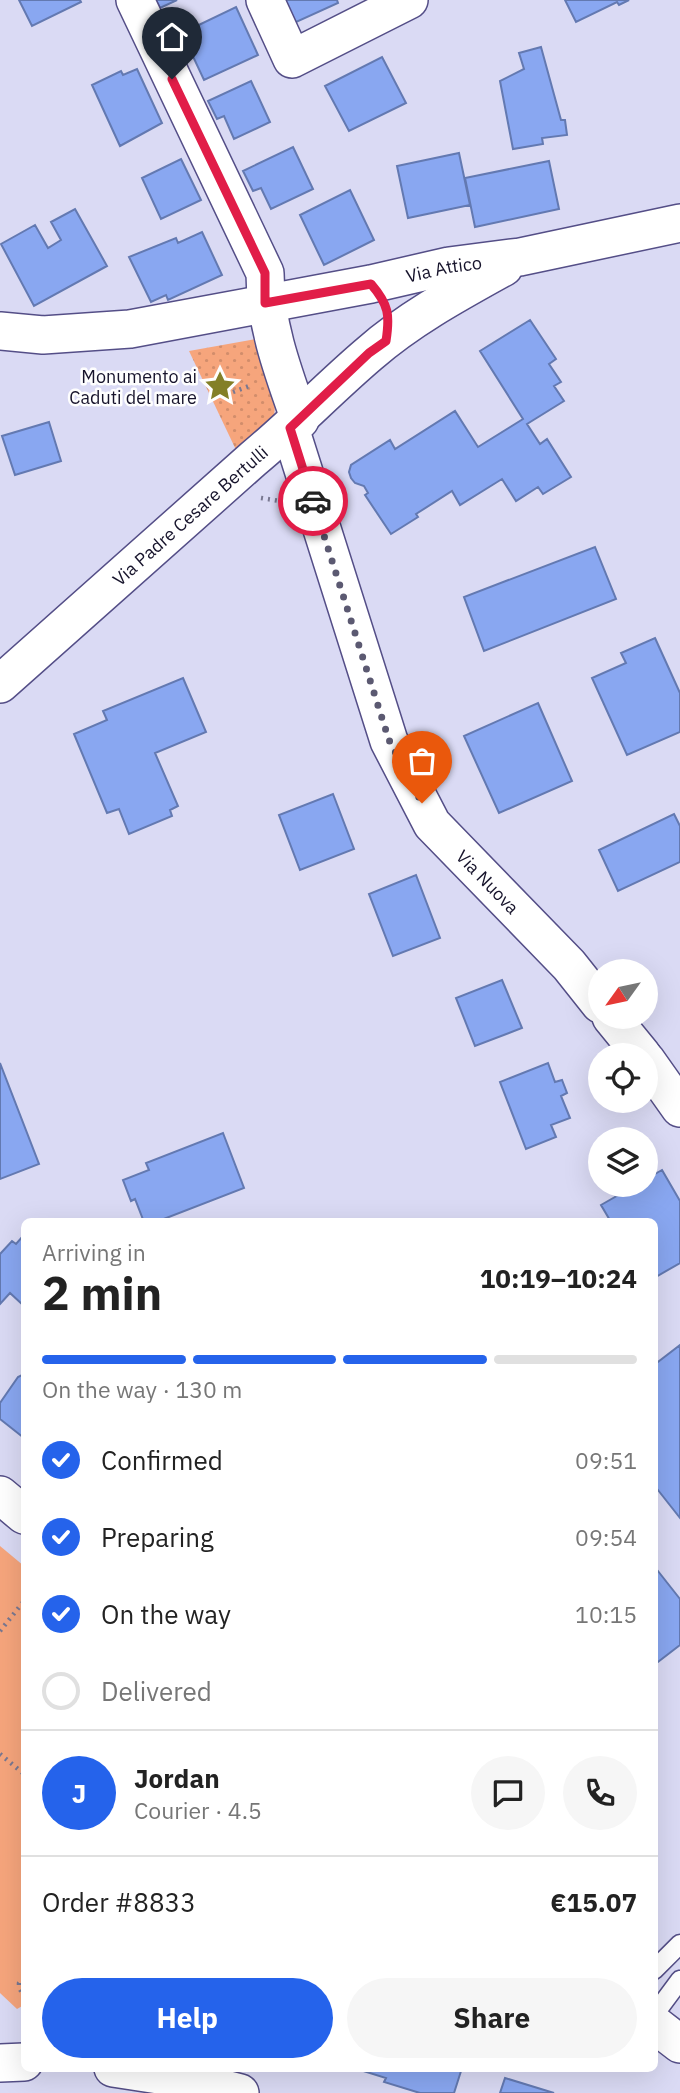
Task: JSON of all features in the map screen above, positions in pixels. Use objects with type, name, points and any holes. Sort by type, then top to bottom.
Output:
[{"type":"street","name":"Via Nuova","points":[[135,0],[265,273],[265,303],[295,424],[389,740],[432,824],[569,965],[588,989]]},
{"type":"street","points":[[265,0],[292,59],[409,0]]},
{"type":"street","name":"Via Attico","points":[[0,331],[43,335],[131,329],[371,284],[449,266],[520,257],[680,223]]},
{"type":"street","name":"Via Padre Cesare Bertulli","points":[[0,684],[295,424],[369,353],[443,301],[520,257]]},
{"type":"street","points":[[371,284],[386,305],[389,322],[386,341]]},
{"type":"street","points":[[621,1029],[632,1043]]},
{"type":"street","points":[[658,1077],[680,1108]]},
{"type":"street","points":[[0,1495],[21,1512]]},
{"type":"street","points":[[658,2027],[680,2043]]},
{"type":"street","points":[[0,2063],[21,2062]]},
{"type":"street","points":[[139,2072],[185,2079],[240,2093]]},
{"type":"lane","points":[[658,1966],[680,1944]]},
{"type":"lane","points":[[658,2010],[680,1980]]},
{"type":"path","points":[[0,1631],[21,1605]]},
{"type":"path","points":[[0,1754],[21,1772]]},
{"type":"shaded area","points":[[261,338],[276,393],[274,418],[237,452],[189,351]]},
{"type":"shaded area","points":[[0,1546],[21,1564],[21,2007],[17,2009],[0,1993]]},
{"type":"building","points":[[19,0],[80,0],[81,2],[32,26]]},
{"type":"building","points":[[156,0],[177,0],[160,8]]},
{"type":"building","points":[[284,0],[337,0],[338,3],[294,23]]},
{"type":"building","points":[[565,0],[629,0],[619,5],[617,2],[576,22]]},
{"type":"building","points":[[236,7],[258,55],[204,80],[182,33]]},
{"type":"building","points":[[541,47],[561,120],[565,120],[567,135],[542,138],[543,144],[513,149],[500,81],[524,69],[519,53]]},
{"type":"building","points":[[382,57],[406,103],[349,131],[325,86]]},
{"type":"building","points":[[137,69],[162,123],[120,146],[92,85],[121,71],[123,75]]},
{"type":"building","points":[[251,81],[270,122],[234,139],[224,116],[217,119],[208,101]]},
{"type":"building","points":[[293,147],[313,189],[271,209],[261,188],[253,191],[243,171]]},
{"type":"building","points":[[459,153],[470,205],[408,218],[397,166]]},
{"type":"building","points":[[181,159],[201,200],[161,219],[142,178]]},
{"type":"building","points":[[549,161],[559,209],[475,227],[465,178]]},
{"type":"building","points":[[350,190],[374,240],[324,265],[300,215]]},
{"type":"building","points":[[75,209],[107,266],[34,306],[1,244],[35,225],[48,248],[61,240],[51,222]]},
{"type":"building","points":[[202,232],[222,275],[168,300],[166,295],[151,302],[129,257],[176,238],[178,243]]},
{"type":"building","points":[[530,320],[556,359],[549,364],[561,382],[554,386],[564,401],[527,424],[540,444],[547,439],[571,477],[543,494],[538,487],[516,501],[502,479],[460,505],[452,491],[391,534],[365,495],[368,493],[364,486],[355,483],[351,478],[351,465],[390,440],[395,449],[455,411],[478,447],[523,419],[480,351]]},
{"type":"building","points":[[49,422],[61,461],[15,475],[2,436]]},
{"type":"building","points":[[595,547],[616,599],[484,651],[464,597]]},
{"type":"building","points":[[655,638],[680,693],[680,732],[627,755],[592,678],[626,663],[621,653]]},
{"type":"building","points":[[183,678],[206,732],[155,753],[178,806],[170,810],[172,816],[129,834],[119,809],[107,813],[74,734],[107,720],[103,711]]},
{"type":"building","points":[[538,703],[572,781],[499,813],[464,736]]},
{"type":"building","points":[[333,794],[354,849],[300,870],[279,815]]},
{"type":"building","points":[[674,814],[680,826],[680,862],[618,891],[599,850]]},
{"type":"building","points":[[416,875],[440,938],[393,956],[369,894]]},
{"type":"building","points":[[502,980],[522,1028],[475,1046],[456,998]]},
{"type":"building","points":[[0,1063],[39,1164],[0,1179]]},
{"type":"building","points":[[548,1063],[555,1082],[562,1080],[567,1093],[561,1096],[570,1118],[551,1125],[556,1137],[526,1149],[500,1082]]},
{"type":"building","points":[[223,1133],[244,1188],[166,1218],[142,1218],[135,1199],[131,1201],[123,1180],[149,1170],[146,1163]]},
{"type":"building","points":[[662,1170],[680,1201],[680,1263],[658,1276],[658,1218],[609,1218],[601,1205],[615,1197],[658,1197],[658,1172]]},
{"type":"building","points":[[21,1238],[21,1303],[10,1293],[0,1304],[0,1254],[12,1241],[16,1244]]},
{"type":"building","points":[[680,1345],[680,1518],[658,1490],[658,1362]]},
{"type":"building","points":[[21,1376],[21,1436],[0,1419],[0,1403]]},
{"type":"building","points":[[658,1571],[680,1599],[680,1645],[658,1662]]},
{"type":"building","points":[[367,2072],[461,2072],[454,2093],[420,2093],[384,2082],[386,2078]]},
{"type":"building","points":[[505,2078],[554,2093],[500,2093]]},
{"type":"way so far","points":[[313,501],[389,740],[422,803]]},
{"type":"place","name":"Monumento ai Caduti del mare","points":[[220,386]]},
{"type":"route","points":[[172,79],[265,273],[265,303],[371,284],[386,305],[389,322],[386,341],[369,353],[290,428],[313,501]]}]
